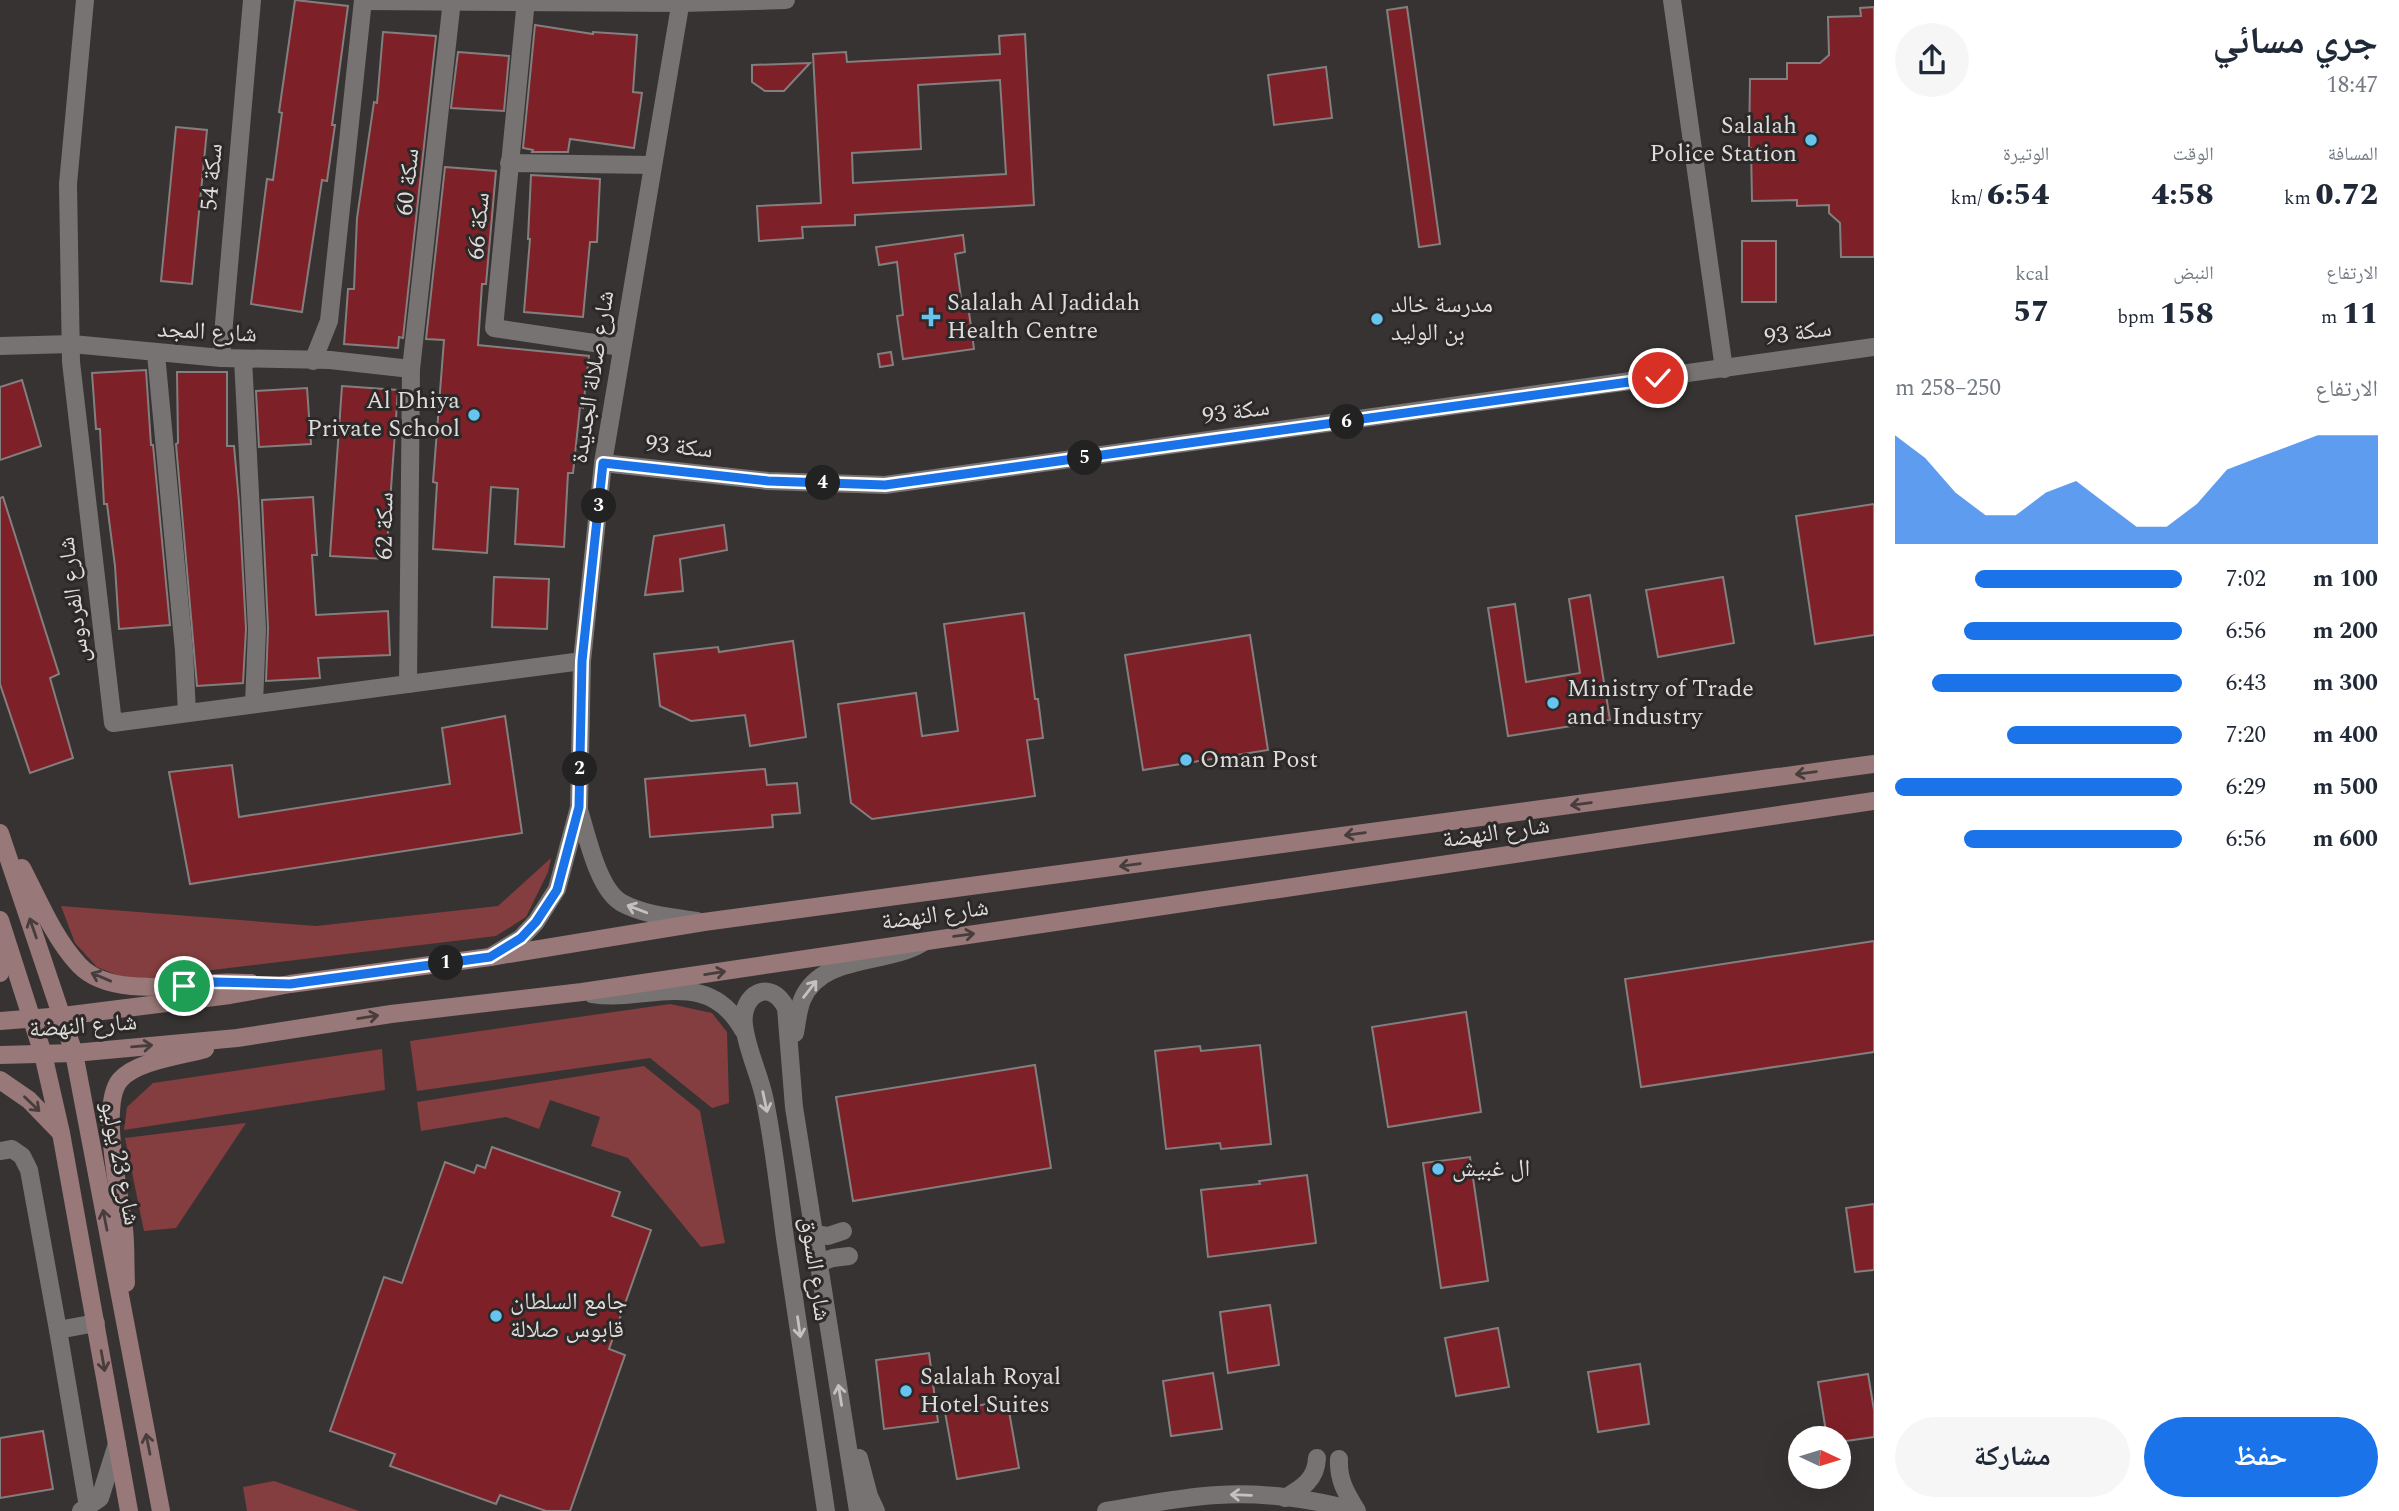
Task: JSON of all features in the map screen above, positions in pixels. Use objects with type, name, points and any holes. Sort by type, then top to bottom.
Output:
[{"type":"main road","name":"شارع النهضة","points":[[0,1021],[63,1016],[230,995],[704,922],[1874,764]]},
{"type":"main road","name":"شارع النهضة","points":[[0,1055],[74,1053],[262,1035],[391,1014],[582,992],[1874,801]]},
{"type":"main road","points":[[0,828],[64,947],[81,968],[103,979],[124,985],[184,986],[214,982],[290,984]]},
{"type":"main road","name":"شارع 23 يوليو","points":[[0,833],[74,1053],[161,1511]]},
{"type":"main road","points":[[0,920],[43,1054],[61,1133],[129,1511]]},
{"type":"main road","points":[[0,928],[3,949],[0,973]]},
{"type":"main road","points":[[128,1339],[124,1231],[111,1114],[111,1103],[119,1081],[137,1067],[262,1035]]},
{"type":"main road","points":[[0,1080],[23,1095],[61,1133]]},
{"type":"street","name":"شارع الفردوس","points":[[85,0],[68,184],[71,362],[113,723],[582,661]]},
{"type":"street","name":"سكة 54","points":[[221,358],[253,0]]},
{"type":"street","points":[[313,361],[329,321],[363,1],[786,0]]},
{"type":"street","points":[[1672,0],[1724,369]]},
{"type":"street","name":"سكة 60","points":[[411,369],[452,1]]},
{"type":"street","name":"سكة 66","points":[[526,1],[494,328],[621,347]]},
{"type":"street","name":"شارع صلالة الجديدة","points":[[490,957],[521,938],[536,922],[557,890],[579,807],[582,661],[603,463],[681,2]]},
{"type":"street","points":[[509,163],[652,165]]},
{"type":"street","name":"شارع المجد","points":[[0,346],[72,344],[156,354],[330,360],[411,369]]},
{"type":"street","name":"سكة 93","points":[[603,463],[768,481],[885,485],[1874,347]]},
{"type":"street","points":[[156,354],[184,651],[187,713]]},
{"type":"street","points":[[243,359],[257,629],[254,704]]},
{"type":"street","name":"سكة 62","points":[[408,684],[411,369]]},
{"type":"street","name":"شارع صلالة الجديدة","points":[[579,807],[598,873],[620,902],[650,914],[704,922]]},
{"type":"street","points":[[790,1053],[802,1000],[810,986],[841,967],[906,953],[927,941]]},
{"type":"street","points":[[582,992],[617,996],[672,990],[698,993],[728,1009],[736,1017],[746,1036]]},
{"type":"street","points":[[746,1036],[743,1019],[748,1000],[763,991],[773,992],[782,998],[786,1007],[790,1053]]},
{"type":"street","name":"شارع السوق","points":[[746,1036],[765,1099],[826,1511]]},
{"type":"street","name":"شارع السوق","points":[[790,1053],[793,1107],[858,1511]]},
{"type":"street","points":[[0,1151],[12,1149],[22,1156],[29,1170],[58,1329],[85,1509],[100,1498],[117,1444]]},
{"type":"street","points":[[814,1234],[828,1236],[843,1231]]},
{"type":"street","points":[[818,1263],[849,1256]]},
{"type":"street","points":[[58,1329],[96,1323]]},
{"type":"street","points":[[845,1427],[855,1446],[876,1511]]},
{"type":"street","points":[[1285,1498],[1306,1486],[1317,1467],[1317,1458]]},
{"type":"street","points":[[1339,1459],[1342,1487],[1357,1511]]},
{"type":"street","points":[[1106,1511],[1218,1495],[1285,1498],[1357,1511]]},
{"type":"shaded area","points":[[551,858],[548,872],[526,917],[496,936],[129,980],[97,967],[75,943],[61,906],[316,926],[498,906]]},
{"type":"shaded area","points":[[670,1004],[712,1013],[727,1032],[729,1103],[712,1108],[650,1058],[417,1091],[410,1041]]},
{"type":"shaded area","points":[[382,1049],[385,1090],[124,1130],[127,1107],[153,1083]]},
{"type":"shaded area","points":[[644,1066],[700,1111],[725,1243],[701,1247],[628,1158],[591,1146],[600,1117],[550,1100],[539,1129],[506,1117],[421,1131],[417,1102]]},
{"type":"shaded area","points":[[246,1123],[176,1228],[144,1231],[125,1138]]},
{"type":"shaded area","points":[[274,1481],[359,1511],[247,1511],[243,1487]]},
{"type":"building","points":[[295,0],[348,6],[327,181],[322,180],[302,312],[251,304],[267,179],[273,180],[282,113],[279,112]]},
{"type":"building","points":[[1407,7],[1440,244],[1419,247],[1387,10]]},
{"type":"building","name":"Salalah Police Station","points":[[1874,7],[1874,257],[1841,257],[1840,223],[1829,213],[1829,205],[1797,206],[1797,200],[1752,201],[1749,148],[1750,79],[1787,79],[1787,63],[1820,63],[1829,55],[1828,17],[1861,16],[1860,8]]},
{"type":"building","points":[[535,25],[593,34],[637,35],[633,92],[642,93],[634,148],[570,139],[568,152],[532,152],[533,150],[523,148]]},
{"type":"building","points":[[383,32],[436,36],[403,338],[399,337],[398,348],[344,344],[348,289],[354,289],[357,218],[374,102],[377,103]]},
{"type":"building","points":[[1025,34],[1034,205],[855,215],[855,225],[802,227],[803,238],[759,241],[757,206],[821,203],[813,54],[846,52],[847,62],[1000,54],[999,36]],"holes":[[[1000,80],[1006,174],[853,183],[852,153],[921,149],[918,85]]]},
{"type":"building","points":[[458,52],[509,56],[504,111],[451,108]]},
{"type":"building","points":[[810,63],[784,91],[765,91],[752,82],[752,65]]},
{"type":"building","points":[[1326,67],[1332,118],[1274,125],[1268,75]]},
{"type":"building","points":[[176,127],[207,130],[192,284],[161,281]]},
{"type":"building","points":[[445,167],[496,171],[486,284],[482,284],[478,345],[589,356],[573,473],[568,473],[564,547],[515,544],[518,489],[491,487],[487,553],[433,549],[437,483],[433,482],[444,340],[426,339]]},
{"type":"building","points":[[531,175],[600,179],[597,242],[590,242],[583,317],[524,312],[530,239]]},
{"type":"building","points":[[963,235],[965,252],[955,254],[962,305],[968,305],[974,349],[903,359],[897,316],[903,315],[897,262],[879,265],[876,247]]},
{"type":"building","points":[[1742,241],[1776,241],[1776,302],[1742,302]]},
{"type":"building","points":[[891,352],[893,365],[880,367],[878,354]]},
{"type":"building","points":[[146,370],[170,625],[119,629],[115,566],[107,504],[104,504],[100,429],[96,429],[92,373]]},
{"type":"building","points":[[177,372],[227,372],[227,446],[234,446],[246,629],[243,683],[197,686],[176,444]]},
{"type":"building","points":[[22,380],[41,446],[0,460],[0,387]]},
{"type":"building","points":[[342,386],[398,390],[386,559],[330,556]]},
{"type":"building","points":[[307,388],[311,444],[259,447],[256,391]]},
{"type":"building","points":[[3,497],[59,674],[50,678],[73,758],[30,773],[0,684],[0,498]]},
{"type":"building","points":[[313,497],[317,555],[312,555],[316,615],[388,611],[390,655],[318,658],[320,678],[266,681],[268,628],[262,500]]},
{"type":"building","points":[[1874,504],[1874,635],[1815,644],[1796,516]]},
{"type":"building","points":[[724,525],[727,550],[680,559],[683,591],[645,595],[654,536]]},
{"type":"building","points":[[494,577],[549,579],[547,629],[492,627]]},
{"type":"building","points":[[1723,577],[1734,643],[1658,657],[1646,590]]},
{"type":"building","points":[[1590,595],[1610,720],[1508,736],[1488,608],[1515,604],[1526,682],[1580,673],[1569,599]]},
{"type":"building","points":[[1024,613],[1043,738],[1027,740],[1035,796],[872,819],[851,803],[838,704],[916,693],[922,736],[958,731],[944,624]]},
{"type":"building","points":[[1250,635],[1268,750],[1143,770],[1125,655]]},
{"type":"building","points":[[793,641],[806,737],[750,746],[745,715],[691,721],[660,706],[654,654],[718,647],[719,652]]},
{"type":"building","points":[[505,716],[522,833],[190,884],[169,772],[232,765],[239,817],[450,784],[442,728]]},
{"type":"building","points":[[765,769],[767,785],[797,783],[800,813],[772,815],[773,827],[650,837],[645,779]]},
{"type":"building","points":[[1874,941],[1874,1052],[1641,1087],[1625,979]]},
{"type":"building","points":[[1466,1012],[1481,1112],[1388,1127],[1372,1027]]},
{"type":"building","points":[[1260,1045],[1271,1144],[1221,1149],[1220,1143],[1166,1149],[1155,1051],[1200,1046],[1201,1051]]},
{"type":"building","points":[[1035,1065],[1051,1168],[853,1201],[836,1097]]},
{"type":"building","name":"جامع السلطان قابوس صلالة","points":[[492,1147],[620,1192],[612,1216],[651,1230],[609,1349],[625,1355],[570,1511],[546,1511],[500,1495],[496,1504],[390,1466],[395,1454],[330,1431],[384,1277],[402,1283],[445,1162],[474,1173],[477,1165],[485,1168]]},
{"type":"building","points":[[1470,1157],[1488,1281],[1441,1288],[1423,1163]]},
{"type":"building","points":[[1307,1175],[1316,1243],[1208,1257],[1201,1190],[1260,1184],[1259,1181]]},
{"type":"building","points":[[1874,1204],[1874,1270],[1855,1272],[1846,1208]]},
{"type":"building","points":[[1270,1305],[1279,1365],[1228,1373],[1220,1312]]},
{"type":"building","points":[[1498,1328],[1509,1387],[1456,1396],[1445,1338]]},
{"type":"building","points":[[929,1353],[938,1422],[884,1429],[876,1360]]},
{"type":"building","points":[[1640,1364],[1649,1424],[1598,1432],[1588,1372]]},
{"type":"building","points":[[1213,1373],[1222,1429],[1171,1436],[1163,1381]]},
{"type":"building","points":[[1868,1374],[1874,1410],[1874,1437],[1852,1440],[1852,1426],[1825,1426],[1818,1382]]},
{"type":"building","points":[[1007,1400],[1019,1468],[957,1479],[945,1412]]},
{"type":"building","points":[[43,1431],[53,1489],[0,1498],[0,1438]]},
{"type":"place","name":"Salalah Police Station","points":[[1811,140]]},
{"type":"place","name":"Salalah Al Jadidah Health Centre","points":[[931,317]]},
{"type":"place","name":"مدرسة خالد بن الوليد","points":[[1377,319]]},
{"type":"place","name":"Al Dhiya Private School","points":[[474,415]]},
{"type":"place","name":"Ministry of Trade and Industry","points":[[1553,703]]},
{"type":"place","name":"Oman Post","points":[[1186,760]]},
{"type":"place","name":"ال غبيش","points":[[1438,1169]]},
{"type":"place","name":"جامع السلطان قابوس صلالة","points":[[496,1316]]},
{"type":"place","name":"Salalah Royal Hotel Suites","points":[[906,1391]]},
{"type":"route","points":[[184,986],[214,982],[290,984],[490,957],[521,938],[536,922],[557,890],[579,807],[582,661],[603,463],[768,481],[885,485],[1658,378]]}]
